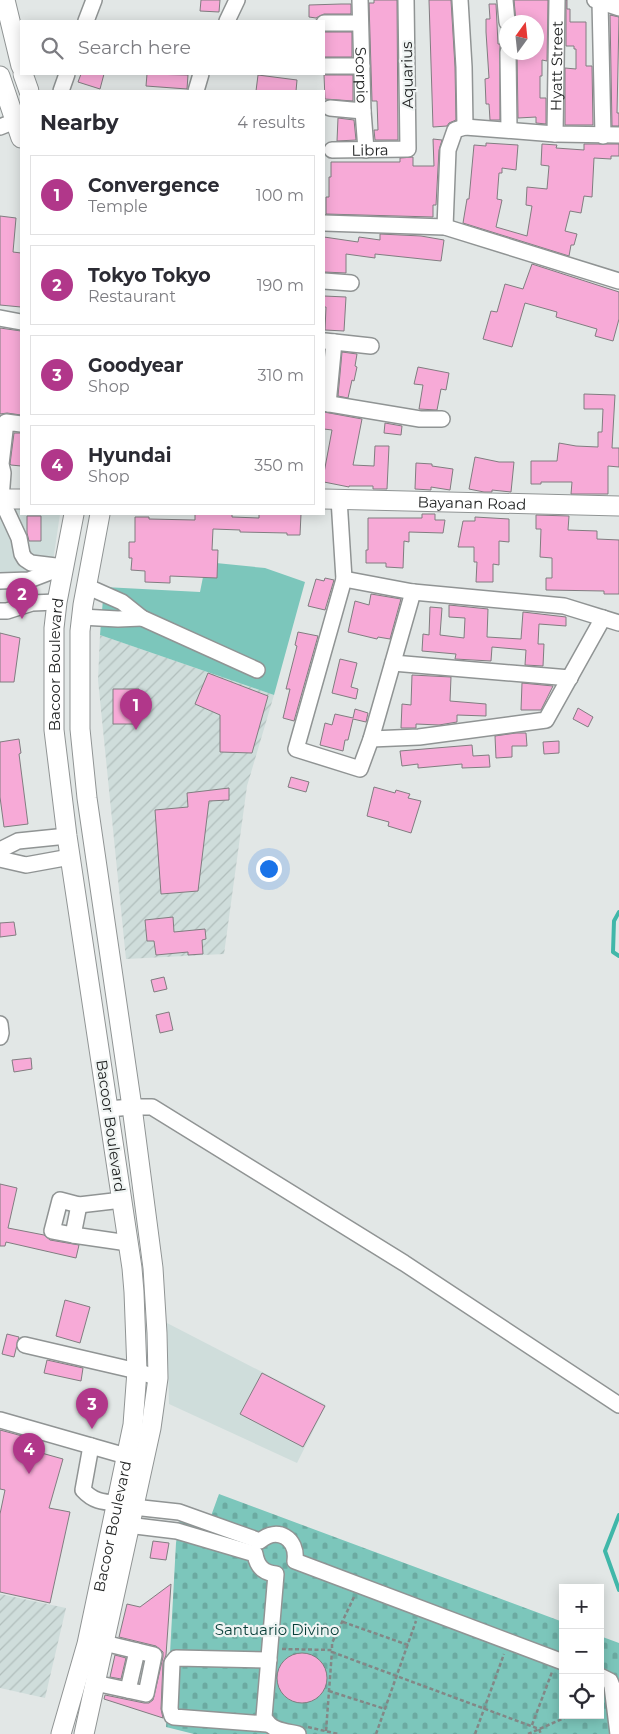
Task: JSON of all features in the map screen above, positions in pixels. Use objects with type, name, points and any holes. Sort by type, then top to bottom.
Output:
[{"type":"main road","points":[[5,0],[20,62]]},
{"type":"main road","points":[[24,75],[29,90]]},
{"type":"main road","points":[[0,76],[12,129]]},
{"type":"main road","points":[[0,499],[20,499]]},
{"type":"main road","name":"Bayanan Road","points":[[332,499],[619,506]]},
{"type":"main road","name":"Bacoor Boulevard","points":[[74,515],[57,602],[54,628],[54,730],[70,857],[128,1243],[134,1292],[137,1371],[133,1425],[126,1456],[118,1514],[104,1643],[84,1734]]},
{"type":"main road","name":"Bacoor Boulevard","points":[[100,515],[81,617],[80,728],[82,756],[153,1268],[158,1378],[151,1428],[135,1507],[118,1514]]},
{"type":"main road","name":"Bacoor Boulevard","points":[[61,1734],[87,1644],[118,1514]]},
{"type":"street","points":[[86,20],[94,0]]},
{"type":"street","points":[[227,20],[237,0]]},
{"type":"street","name":"Scorpio","points":[[360,0],[366,150]]},
{"type":"street","name":"Aquarius","points":[[406,0],[408,149]]},
{"type":"street","points":[[460,0],[465,127]]},
{"type":"street","points":[[506,0],[507,15]]},
{"type":"street","name":"Hyatt Street","points":[[555,134],[557,0]]},
{"type":"street","points":[[603,136],[598,1],[619,8]]},
{"type":"street","points":[[325,22],[360,23]]},
{"type":"street","points":[[508,60],[509,130]]},
{"type":"street","points":[[325,66],[362,66]]},
{"type":"street","points":[[61,90],[67,75]]},
{"type":"street","points":[[196,90],[197,75]]},
{"type":"street","points":[[330,108],[363,111]]},
{"type":"street","points":[[445,227],[448,150],[455,130],[465,127],[555,134],[619,135]]},
{"type":"street","name":"Libra","points":[[332,150],[408,149]]},
{"type":"street","points":[[325,223],[445,227],[619,281]]},
{"type":"street","points":[[325,281],[351,283]]},
{"type":"street","points":[[0,318],[20,322]]},
{"type":"street","points":[[370,346],[329,342],[326,403],[420,418],[442,419]]},
{"type":"street","points":[[20,424],[6,422],[1,464],[3,473],[0,499],[19,538],[22,554],[25,558],[32,563],[64,567]]},
{"type":"street","points":[[332,499],[344,579],[296,749],[360,769],[371,738],[413,592]]},
{"type":"street","points":[[0,581],[29,580],[64,567]]},
{"type":"street","points":[[344,579],[413,592],[564,606],[619,623]]},
{"type":"street","points":[[86,586],[122,602],[142,618],[257,670]]},
{"type":"street","points":[[0,612],[32,603],[57,602]]},
{"type":"street","points":[[81,617],[118,620],[142,618]]},
{"type":"street","points":[[371,738],[419,737],[546,720],[603,618]]},
{"type":"street","points":[[393,663],[570,678]]},
{"type":"street","points":[[0,850],[18,841],[67,836]]},
{"type":"street","points":[[0,859],[26,865],[70,857]]},
{"type":"street","points":[[0,1024],[2,1033],[0,1036]]},
{"type":"street","points":[[108,1109],[152,1107],[404,1263],[619,1405]]},
{"type":"street","points":[[122,1200],[79,1205],[60,1200],[52,1231],[128,1243]]},
{"type":"street","points":[[72,1235],[79,1205]]},
{"type":"street","points":[[26,1345],[137,1371],[158,1378]]},
{"type":"street","points":[[0,1420],[126,1456]]},
{"type":"street","points":[[91,1446],[83,1490],[90,1498],[118,1514],[255,1554],[259,1566],[264,1571],[276,1574],[273,1654],[264,1717],[267,1724]]},
{"type":"street","points":[[135,1507],[179,1512],[260,1541],[270,1535],[282,1536],[292,1543],[295,1548],[295,1560],[558,1664]]},
{"type":"street","points":[[188,1534],[192,1517]]},
{"type":"street","points":[[95,1683],[146,1694],[154,1655],[104,1643]]},
{"type":"street","points":[[273,1654],[176,1658],[172,1663],[170,1710],[172,1716],[267,1724],[273,1728],[303,1731]]},
{"type":"street","points":[[604,1678],[610,1682],[612,1686],[618,1734]]},
{"type":"path","points":[[326,1731],[332,1643],[356,1591]]},
{"type":"path","points":[[376,1734],[418,1614]]},
{"type":"path","points":[[343,1622],[408,1645]]},
{"type":"path","points":[[475,1734],[506,1648]]},
{"type":"path","points":[[273,1654],[332,1651],[532,1726],[539,1729],[541,1734]]},
{"type":"path","points":[[532,1726],[558,1664]]},
{"type":"path","points":[[329,1690],[385,1709]]},
{"type":"path","points":[[528,1734],[562,1719]]},
{"type":"path","points":[[303,1731],[326,1731],[338,1734]]},
{"type":"shaded area","points":[[20,506],[20,515],[60,515],[52,568],[23,575],[0,575],[0,507]]},
{"type":"shaded area","points":[[100,635],[274,695],[247,786],[224,954],[126,959],[98,680]]},
{"type":"shaded area","points":[[167,1323],[326,1405],[297,1463],[169,1404]]},
{"type":"shaded area","points":[[0,1594],[66,1608],[45,1698],[0,1688]]},
{"type":"green space","points":[[206,562],[265,568],[305,582],[274,695],[100,635],[104,587],[200,592]]},
{"type":"green space","name":"Santuario Divino","points":[[219,1494],[559,1621],[559,1719],[604,1719],[604,1637],[619,1643],[619,1734],[194,1734],[166,1727],[176,1543],[182,1508],[211,1516]]},
{"type":"building","points":[[201,0],[220,0],[219,12],[200,11]]},
{"type":"building","points":[[374,0],[397,0],[398,140],[375,140],[374,130],[378,130],[377,101],[372,101],[369,3],[374,3]]},
{"type":"building","points":[[429,0],[451,0],[456,120],[447,126],[433,127]]},
{"type":"building","points":[[514,0],[548,0],[547,61],[542,60],[544,60],[544,15],[515,15]]},
{"type":"building","points":[[566,0],[567,9],[570,9],[570,22],[586,22],[586,66],[592,66],[593,125],[565,125],[565,68],[576,69],[576,49],[574,49],[574,46],[566,46]]},
{"type":"building","points":[[351,4],[351,14],[324,14],[316,18],[309,17],[309,5]]},
{"type":"building","points":[[489,4],[496,4],[500,60],[500,120],[490,120],[489,104],[486,104],[485,79],[489,78],[486,19],[490,19]]},
{"type":"building","points":[[610,15],[619,17],[617,113],[619,113],[619,126],[612,126]]},
{"type":"building","points":[[325,32],[352,32],[352,57],[325,57]]},
{"type":"building","points":[[517,60],[542,60],[540,98],[546,98],[546,124],[536,123],[536,117],[518,118]]},
{"type":"building","points":[[81,75],[104,75],[100,89],[78,82]]},
{"type":"building","points":[[147,75],[188,75],[187,89],[146,86]]},
{"type":"building","points":[[258,75],[297,80],[296,90],[256,90]]},
{"type":"building","points":[[324,75],[353,75],[353,101],[325,99]]},
{"type":"building","points":[[338,118],[354,120],[356,140],[337,141]]},
{"type":"building","points":[[433,139],[442,140],[439,150],[436,205],[433,205],[433,217],[326,214],[326,197],[329,197],[331,162],[400,162],[400,158],[413,157],[413,166],[434,166]]},
{"type":"building","points":[[486,143],[518,145],[516,170],[502,168],[502,173],[499,173],[497,199],[502,200],[496,227],[527,236],[532,206],[526,205],[527,187],[547,189],[549,166],[541,165],[542,144],[557,145],[556,148],[584,150],[584,144],[619,144],[619,156],[611,156],[611,159],[594,158],[592,197],[584,196],[581,213],[570,211],[565,231],[577,234],[574,245],[571,245],[569,256],[463,223],[467,199],[469,199],[474,145],[486,146]]},
{"type":"building","points":[[0,216],[16,218],[13,252],[20,253],[20,307],[0,305]]},
{"type":"building","points":[[380,234],[421,236],[444,240],[441,261],[375,254],[375,258],[346,254],[346,273],[325,272],[325,237],[358,242],[359,237],[380,240]]},
{"type":"building","points":[[532,264],[619,292],[619,319],[613,341],[595,336],[597,329],[556,317],[557,312],[525,303],[512,347],[483,339],[491,311],[497,312],[505,284],[523,289]]},
{"type":"building","points":[[325,296],[346,297],[344,331],[325,330]]},
{"type":"building","points":[[0,328],[20,331],[20,415],[0,414]]},
{"type":"building","points":[[342,352],[357,354],[355,366],[357,367],[348,398],[338,396]]},
{"type":"building","points":[[418,367],[449,373],[446,390],[441,389],[437,410],[419,409],[423,385],[414,384]]},
{"type":"building","points":[[584,394],[615,395],[612,448],[619,448],[619,467],[608,466],[608,494],[571,494],[572,482],[541,482],[541,484],[531,484],[531,461],[557,461],[559,443],[598,447],[598,432],[602,432],[603,409],[584,409]]},
{"type":"building","points":[[325,412],[362,419],[353,465],[374,466],[375,446],[389,446],[387,489],[373,489],[373,486],[349,487],[325,482],[325,468],[332,430],[325,429]]},
{"type":"building","points":[[385,423],[402,426],[401,435],[384,433]]},
{"type":"building","points":[[14,433],[20,433],[20,466],[10,464]]},
{"type":"building","points":[[475,457],[499,462],[514,462],[511,492],[492,490],[492,492],[484,492],[469,489]]},
{"type":"building","points":[[416,463],[432,464],[432,466],[453,469],[450,490],[431,487],[431,490],[415,489]]},
{"type":"building","points":[[422,514],[435,514],[435,520],[445,520],[443,533],[409,532],[409,542],[404,541],[403,568],[386,567],[386,563],[366,563],[368,518],[422,518]]},
{"type":"building","points":[[195,515],[232,515],[232,517],[259,518],[259,515],[301,515],[300,535],[213,529],[212,550],[218,550],[217,578],[170,576],[170,583],[145,582],[145,571],[131,570],[132,558],[129,558],[129,542],[135,542],[135,517],[195,520]]},
{"type":"building","points":[[536,515],[569,516],[568,530],[597,531],[597,539],[619,540],[619,594],[604,594],[604,591],[546,590],[546,578],[552,578],[552,558],[540,557],[541,529],[536,529]]},
{"type":"building","points":[[27,516],[41,516],[41,541],[29,541]]},
{"type":"building","points":[[475,517],[509,519],[509,542],[499,541],[499,565],[493,564],[493,582],[476,582],[477,562],[474,562],[474,547],[458,547],[463,521],[475,521]]},
{"type":"building","points":[[325,578],[334,580],[325,610],[308,606],[316,579],[324,581]]},
{"type":"building","points":[[371,594],[401,599],[390,639],[378,637],[377,639],[348,632],[355,601],[369,605]]},
{"type":"building","points":[[449,605],[488,609],[487,637],[521,639],[523,612],[566,617],[566,626],[539,624],[538,644],[544,644],[543,666],[525,665],[526,650],[492,647],[491,661],[455,659],[456,654],[422,651],[423,634],[429,635],[430,607],[442,608],[440,635],[464,638],[465,618],[449,617]]},
{"type":"building","points":[[298,632],[318,636],[294,721],[283,718],[290,689],[286,689],[297,646],[295,645]]},
{"type":"building","points":[[0,633],[20,638],[14,682],[0,682]]},
{"type":"building","points":[[340,659],[357,663],[351,687],[358,689],[356,699],[332,693]]},
{"type":"building","points":[[208,673],[268,696],[252,753],[220,752],[220,715],[195,704]]},
{"type":"building","points":[[412,675],[451,677],[450,701],[486,704],[486,716],[457,715],[457,722],[439,725],[416,724],[416,728],[401,728],[402,704],[411,705]]},
{"type":"building","points":[[522,683],[553,686],[541,710],[521,710]]},
{"type":"building","points":[[113,689],[139,689],[139,724],[113,724]]},
{"type":"building","points":[[578,708],[593,717],[588,727],[573,719]]},
{"type":"building","points":[[355,709],[368,713],[366,722],[353,719],[343,751],[320,745],[325,723],[332,725],[335,714],[353,718]]},
{"type":"building","points":[[526,733],[527,746],[512,746],[512,757],[496,758],[495,736]]},
{"type":"building","points":[[19,739],[21,753],[19,754],[28,824],[4,827],[0,797],[0,742]]},
{"type":"building","points":[[559,741],[559,753],[544,754],[543,742]]},
{"type":"building","points":[[472,745],[473,756],[489,755],[490,767],[462,768],[462,764],[418,768],[418,764],[402,766],[400,751]]},
{"type":"building","points":[[291,777],[309,782],[306,792],[288,787]]},
{"type":"building","points":[[374,787],[395,793],[396,790],[410,794],[408,798],[421,801],[411,833],[388,826],[389,822],[367,816]]},
{"type":"building","points":[[229,788],[229,800],[209,801],[198,891],[161,894],[155,810],[188,807],[187,793]]},
{"type":"building","points":[[173,917],[174,932],[205,929],[206,939],[202,940],[203,954],[188,955],[188,952],[156,955],[154,941],[147,941],[145,920]]},
{"type":"building","points":[[14,922],[16,935],[0,937],[0,923]]},
{"type":"building","points":[[164,977],[167,989],[154,992],[151,980]]},
{"type":"building","points":[[169,1012],[173,1030],[160,1033],[156,1015]]},
{"type":"building","points":[[31,1058],[32,1069],[14,1072],[12,1060]]},
{"type":"building","points":[[0,1184],[17,1188],[8,1228],[44,1235],[50,1240],[79,1245],[76,1258],[6,1242],[5,1246],[0,1246]]},
{"type":"building","points":[[65,1300],[90,1307],[80,1343],[56,1336]]},
{"type":"building","points":[[7,1334],[19,1337],[14,1357],[2,1354]]},
{"type":"building","points":[[47,1360],[83,1368],[81,1381],[44,1373]]},
{"type":"building","points":[[262,1373],[325,1406],[303,1447],[240,1414]]},
{"type":"building","points":[[0,1430],[41,1441],[38,1452],[63,1459],[49,1508],[70,1512],[50,1603],[0,1592],[0,1514],[5,1490],[0,1489]]},
{"type":"building","points":[[153,1541],[169,1543],[166,1560],[150,1558]]},
{"type":"building","points":[[171,1584],[166,1655],[163,1663],[161,1709],[163,1718],[104,1699],[105,1695],[144,1703],[149,1703],[153,1700],[163,1652],[156,1646],[119,1637],[127,1604],[140,1607]]},
{"type":"building","points":[[297,1653],[307,1653],[320,1660],[327,1673],[327,1683],[320,1696],[307,1703],[297,1703],[288,1699],[281,1692],[277,1683],[277,1673],[281,1664],[288,1657]]},
{"type":"building","points":[[115,1655],[126,1658],[121,1679],[110,1677]]},
{"type":"waterway","points":[[619,912],[614,921],[613,952],[619,956]]},
{"type":"waterway","points":[[619,1515],[605,1551],[619,1590]]},
{"type":"place","name":"Tokyo Tokyo","points":[[22,619]]},
{"type":"place","name":"Convergence","points":[[136,730]]},
{"type":"place","name":"Goodyear","points":[[92,1429]]},
{"type":"place","name":"Hyundai","points":[[29,1474]]}]
